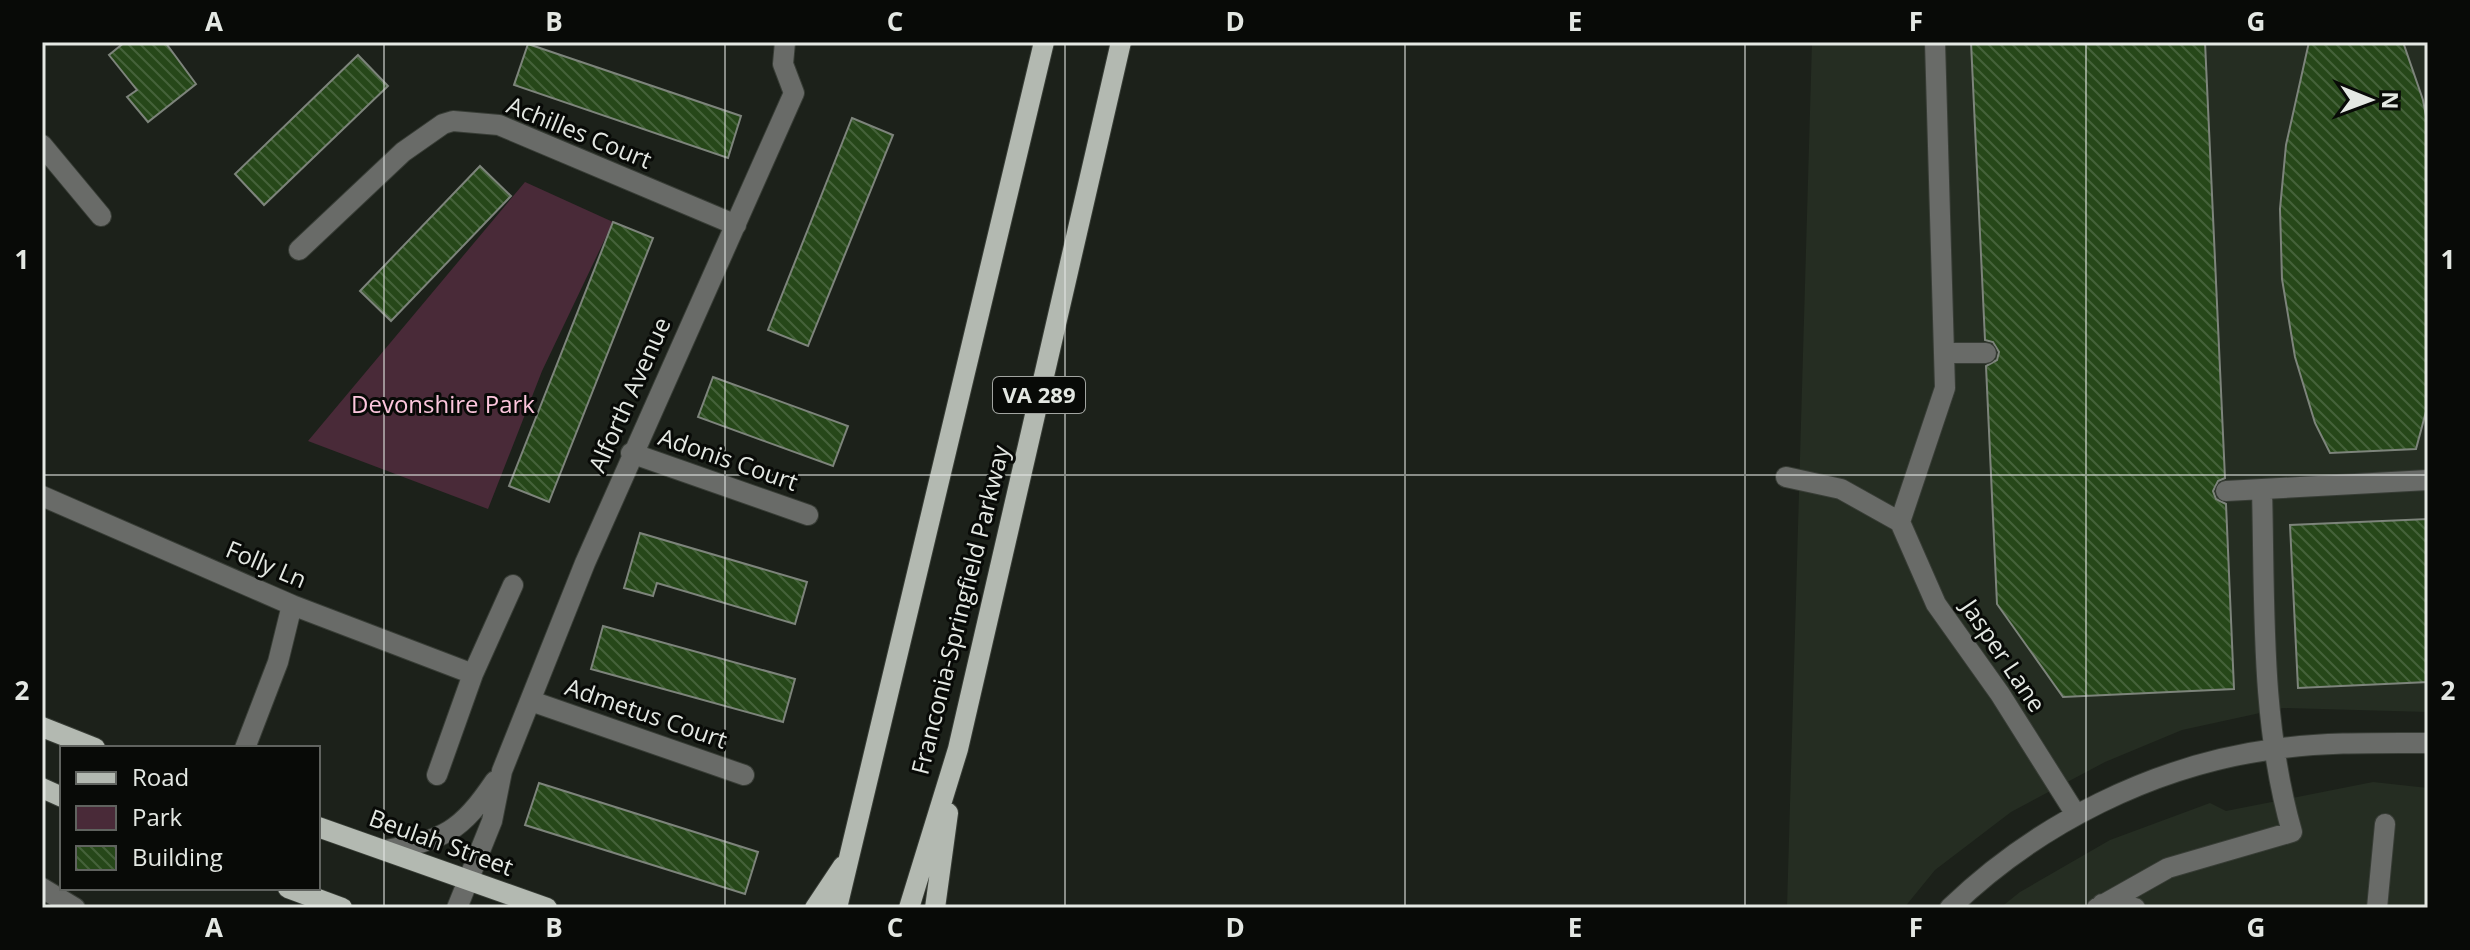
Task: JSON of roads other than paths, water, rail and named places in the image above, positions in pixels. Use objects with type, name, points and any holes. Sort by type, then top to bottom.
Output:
[{"type":"main road","name":"Franconia-Springfield Parkway","points":[[837,908],[1044,42]]},
{"type":"main road","name":"Franconia-Springfield Parkway","points":[[909,908],[958,749],[1121,42]]},
{"type":"main road","points":[[42,727],[90,746]]},
{"type":"main road","points":[[935,908],[958,749]]},
{"type":"main road","name":"Beulah Street","points":[[320,828],[547,908]]},
{"type":"main road","points":[[815,908],[851,853]]},
{"type":"main road","points":[[293,890],[342,908]]},
{"type":"street","name":"Alforth Avenue","points":[[457,908],[492,821],[502,771],[631,453],[794,93],[783,64],[785,42]]},
{"type":"street","points":[[1786,477],[1841,489],[1900,522],[1945,388],[1935,42]]},
{"type":"street","name":"Achilles Court","points":[[299,250],[403,152],[443,124],[453,121],[499,125],[736,225]]},
{"type":"street","points":[[42,145],[101,216]]},
{"type":"street","points":[[1946,353],[1986,353]]},
{"type":"street","name":"Adonis Court","points":[[631,453],[808,515]]},
{"type":"street","points":[[2226,491],[2428,480]]},
{"type":"street","points":[[2100,906],[2168,868],[2292,832],[2267,709],[2262,489]]},
{"type":"street","name":"Folly Ln","points":[[42,496],[292,605],[473,674]]},
{"type":"street","name":"Jasper Lane","points":[[1900,522],[1936,604],[2000,694],[2075,813]]},
{"type":"street","points":[[437,775],[473,674],[513,585]]},
{"type":"street","points":[[246,746],[278,662],[292,605]]},
{"type":"street","name":"Admetus Court","points":[[531,701],[744,775]]},
{"type":"street","points":[[1950,908],[2075,813],[2167,775],[2273,749],[2347,742],[2428,743]]},
{"type":"street","name":"Alforth Avenue","points":[[385,850],[432,842],[460,827],[502,771]]},
{"type":"street","points":[[2377,908],[2385,824]]},
{"type":"street","points":[[42,888],[75,908]]},
{"type":"street","points":[[2100,906],[2135,908]]},
{"type":"park label","name":"Devonshire Park","points":[[443,405]]}]
